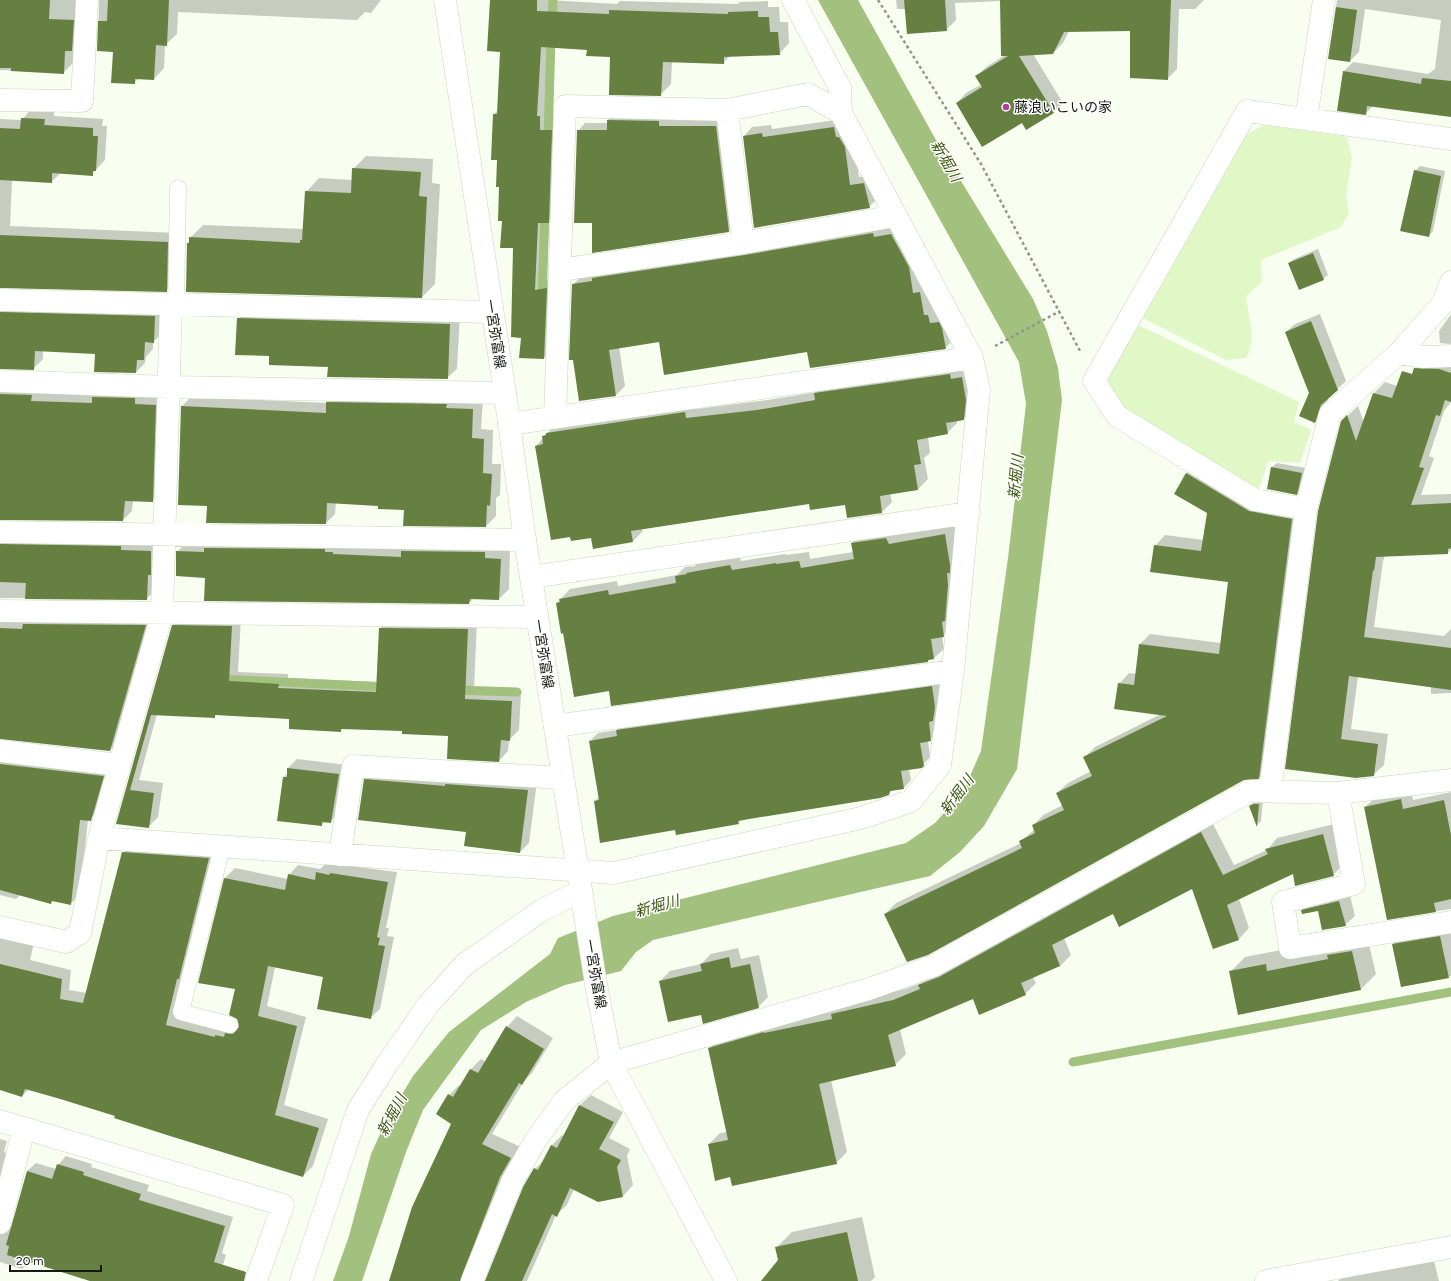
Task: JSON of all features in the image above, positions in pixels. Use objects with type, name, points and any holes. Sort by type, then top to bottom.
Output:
[{"type":"street","points":[[0,100],[82,100],[87,0]]},
{"type":"street","name":"一宮弥富線","points":[[445,0],[505,393],[525,540],[596,984],[611,1064],[726,1281]]},
{"type":"street","points":[[301,1281],[358,1110],[387,1064],[428,1005],[464,965],[542,910],[614,873],[861,818],[911,801],[940,765],[953,671],[969,513],[980,390],[981,353],[895,216],[841,113],[840,88],[793,0]]},
{"type":"street","points":[[1306,120],[1324,0]]},
{"type":"street","points":[[555,418],[565,106],[727,110],[808,94],[841,113]]},
{"type":"street","points":[[727,110],[743,243]]},
{"type":"street","points":[[1306,509],[1255,500],[1117,416],[1094,381],[1247,112],[1451,139]]},
{"type":"street","points":[[560,270],[743,243],[895,216]]},
{"type":"street","points":[[1270,791],[1306,509],[1330,414],[1399,353],[1442,303],[1451,282]]},
{"type":"street","points":[[0,300],[492,312]]},
{"type":"street","points":[[0,927],[66,942],[80,933],[99,838],[162,614],[169,387],[174,304]]},
{"type":"street","points":[[509,424],[981,353]]},
{"type":"street","points":[[1399,353],[1422,357],[1451,356]]},
{"type":"street","points":[[0,381],[169,387],[505,393]]},
{"type":"street","points":[[531,577],[969,513]]},
{"type":"street","points":[[0,532],[164,536],[525,540]]},
{"type":"street","points":[[0,611],[538,617]]},
{"type":"street","points":[[555,726],[953,671]]},
{"type":"street","points":[[0,751],[119,765]]},
{"type":"street","points":[[340,855],[353,766],[563,778]]},
{"type":"street","points":[[472,1281],[512,1182],[535,1142],[564,1101],[611,1064],[869,989],[933,966],[1250,791],[1338,793],[1451,780]]},
{"type":"street","points":[[1338,793],[1354,884],[1283,902],[1290,948],[1451,922]]},
{"type":"street","points":[[99,838],[340,855],[581,890]]},
{"type":"street","points":[[0,1121],[283,1205],[256,1281]]},
{"type":"street","points":[[0,1223],[24,1128]]},
{"type":"street","points":[[1266,1281],[1451,1247]]},
{"type":"lane","points":[[174,304],[178,188]]},
{"type":"lane","points":[[222,847],[181,1012],[230,1026]]},
{"type":"path","points":[[878,0],[981,164],[1060,311],[1094,381]]},
{"type":"path","points":[[981,353],[1060,311]]},
{"type":"shaded area","points":[[1264,125],[1347,137],[1352,158],[1346,195],[1349,214],[1341,227],[1261,260],[1262,282],[1246,296],[1252,335],[1250,350],[1246,358],[1226,360],[1143,318],[1247,134]]},
{"type":"shaded area","points":[[1136,324],[1299,402],[1294,422],[1311,430],[1300,463],[1268,461],[1257,495],[1124,416],[1109,387],[1107,374]]},
{"type":"water","name":"新堀川","points":[[818,0],[858,0],[936,140],[1033,299],[1047,331],[1058,368],[1062,400],[1017,769],[984,826],[960,852],[930,876],[653,940],[636,952],[621,971],[565,985],[526,1002],[481,1030],[423,1110],[406,1152],[362,1281],[333,1281],[349,1236],[371,1154],[386,1121],[413,1076],[449,1032],[550,954],[558,938],[613,916],[906,843],[935,823],[963,792],[981,751],[1008,558],[1026,404],[1019,362]]},
{"type":"building","points":[[0,0],[50,0],[49,19],[74,20],[72,51],[65,51],[64,74],[11,71],[11,68],[0,68]]},
{"type":"building","points":[[108,0],[169,0],[167,46],[156,45],[154,80],[135,79],[135,84],[111,83],[113,52],[97,51],[98,21],[107,21]]},
{"type":"building","points":[[490,0],[537,0],[537,11],[609,14],[609,10],[728,14],[728,12],[758,11],[758,17],[769,17],[770,32],[778,32],[780,55],[724,57],[724,64],[663,62],[661,96],[609,95],[610,57],[586,56],[587,50],[541,47],[537,116],[540,116],[540,130],[552,130],[549,223],[538,223],[535,290],[547,288],[544,359],[519,358],[521,338],[511,337],[513,248],[500,248],[502,221],[498,221],[499,187],[496,187],[497,160],[491,160],[493,114],[497,114],[500,52],[487,51]]},
{"type":"building","points":[[904,0],[945,0],[947,31],[907,34]]},
{"type":"building","points":[[1000,0],[1171,0],[1168,80],[1130,78],[1130,31],[1064,32],[1053,54],[1019,56],[1054,113],[1026,130],[1022,123],[982,147],[956,103],[982,87],[975,76],[1008,56],[1001,56]]},
{"type":"building","points":[[1336,7],[1357,10],[1350,62],[1328,59]]},
{"type":"building","points":[[1343,71],[1421,84],[1422,78],[1451,81],[1451,117],[1367,106],[1366,115],[1337,111]]},
{"type":"building","points":[[21,118],[45,119],[44,125],[93,128],[93,136],[98,136],[96,171],[93,171],[93,176],[52,173],[52,183],[0,180],[0,128],[20,129]]},
{"type":"building","points":[[607,120],[659,121],[659,126],[716,126],[729,232],[592,253],[592,223],[574,223],[577,130],[607,130]]},
{"type":"building","points":[[834,127],[836,137],[839,137],[845,147],[850,185],[864,183],[870,208],[754,228],[743,136],[762,133],[763,137]]},
{"type":"building","points":[[352,168],[421,172],[419,196],[427,197],[422,298],[186,292],[187,243],[189,243],[189,237],[300,243],[300,240],[302,240],[305,191],[351,193]]},
{"type":"building","points":[[1414,170],[1441,176],[1429,237],[1400,231]]},
{"type":"building","points":[[873,233],[874,237],[891,234],[909,267],[913,293],[920,292],[924,315],[928,315],[930,323],[939,322],[942,328],[946,349],[810,368],[807,352],[664,375],[659,342],[609,350],[616,396],[579,401],[573,360],[569,360],[572,284],[592,281],[592,278],[745,255]]},
{"type":"building","points":[[0,235],[168,242],[167,292],[0,288]]},
{"type":"building","points":[[1313,253],[1324,280],[1299,290],[1288,263]]},
{"type":"building","points":[[0,312],[155,316],[154,343],[145,342],[144,360],[137,360],[136,373],[94,372],[95,354],[35,351],[34,370],[0,369]]},
{"type":"building","points":[[237,318],[450,324],[448,379],[327,377],[328,367],[269,365],[269,356],[235,355]]},
{"type":"building","points":[[1311,321],[1338,390],[1321,405],[1315,423],[1299,416],[1309,393],[1285,332]]},
{"type":"building","points":[[1414,368],[1439,369],[1451,373],[1451,402],[1445,400],[1440,416],[1436,415],[1419,467],[1424,468],[1411,505],[1451,503],[1451,548],[1448,549],[1448,554],[1376,557],[1364,637],[1451,648],[1451,690],[1349,676],[1341,739],[1378,744],[1374,776],[1356,778],[1285,769],[1318,511],[1341,421],[1347,415],[1356,441],[1373,393],[1392,398],[1402,371],[1412,374]]},
{"type":"building","points":[[950,374],[951,379],[962,377],[966,400],[964,420],[946,423],[948,434],[917,440],[921,464],[914,465],[918,490],[880,496],[882,513],[847,518],[845,505],[810,510],[809,504],[631,531],[633,542],[593,549],[591,538],[571,541],[570,537],[551,540],[535,446],[543,444],[542,436],[546,435],[546,433],[685,412],[686,418],[757,410],[815,400],[814,393]]},
{"type":"building","points":[[0,394],[32,395],[31,401],[92,403],[92,397],[135,398],[135,404],[156,405],[153,502],[125,501],[123,521],[0,520]]},
{"type":"building","points":[[326,402],[447,404],[446,408],[473,409],[472,438],[484,439],[483,473],[492,474],[490,506],[487,505],[486,527],[403,526],[404,510],[378,509],[378,506],[327,503],[326,524],[206,523],[207,506],[178,505],[181,406],[326,413]]},
{"type":"building","points":[[1271,467],[1302,473],[1297,495],[1267,489]]},
{"type":"building","points":[[1186,473],[1249,511],[1292,519],[1259,779],[1244,780],[928,955],[907,962],[884,914],[1022,848],[1019,841],[1035,833],[1032,825],[1064,810],[1056,793],[1092,776],[1083,757],[1167,716],[1114,709],[1118,683],[1134,685],[1139,644],[1219,654],[1228,582],[1150,572],[1154,545],[1201,551],[1207,513],[1174,494]]},
{"type":"building","points":[[945,534],[950,573],[947,573],[948,585],[945,621],[942,622],[944,637],[931,639],[934,659],[928,660],[928,662],[611,706],[609,691],[574,697],[563,633],[561,634],[556,603],[560,602],[559,599],[608,590],[609,595],[676,583],[675,576],[730,565],[732,570],[799,561],[801,568],[854,559],[851,543],[886,538],[889,544]]},
{"type":"building","points":[[0,544],[121,546],[121,550],[151,551],[151,575],[148,575],[147,600],[25,599],[26,583],[0,582]]},
{"type":"building","points":[[204,548],[325,549],[325,552],[333,552],[333,554],[401,557],[401,551],[485,552],[485,558],[501,559],[499,600],[470,599],[469,604],[204,601],[205,578],[176,576],[176,551],[204,552]]},
{"type":"building","points":[[23,624],[146,625],[110,751],[0,739],[0,628],[22,629]]},
{"type":"building","points":[[172,625],[232,626],[229,681],[279,684],[278,688],[376,692],[379,628],[468,629],[465,699],[512,701],[510,741],[501,740],[499,762],[447,759],[448,736],[402,734],[402,731],[341,729],[341,732],[289,729],[289,719],[215,715],[215,718],[151,715],[130,790],[154,793],[149,828],[116,824]]},
{"type":"building","points":[[932,686],[935,707],[933,721],[929,722],[931,741],[920,743],[924,766],[922,768],[901,771],[904,789],[890,791],[889,795],[880,798],[738,821],[739,824],[676,835],[675,830],[600,843],[594,801],[599,800],[589,741],[617,736],[616,730]]},
{"type":"building","points":[[0,764],[104,776],[91,821],[80,820],[71,905],[52,901],[51,904],[0,890]]},
{"type":"building","points":[[287,768],[339,774],[331,823],[322,822],[322,826],[277,821],[283,777],[287,777]]},
{"type":"building","points":[[364,779],[445,786],[445,784],[528,790],[520,853],[464,846],[466,832],[358,820]]},
{"type":"building","points":[[1401,799],[1403,809],[1444,800],[1451,835],[1451,899],[1434,903],[1436,912],[1387,920],[1364,807]]},
{"type":"building","points":[[1259,804],[1257,827],[1249,806]]},
{"type":"building","points":[[1201,832],[1223,875],[1268,854],[1265,849],[1323,834],[1334,876],[1295,886],[1293,874],[1227,905],[1239,940],[1213,949],[1192,889],[1119,927],[1113,914],[1052,945],[1060,966],[1021,983],[1026,995],[979,1015],[973,999],[888,1035],[896,1066],[819,1084],[837,1164],[732,1186],[730,1177],[715,1181],[708,1144],[728,1140],[708,1048],[764,1032],[832,1019],[831,1014],[893,1000],[920,989],[918,985],[939,977]]},
{"type":"building","points":[[122,852],[209,858],[166,1025],[215,1037],[215,1035],[224,1037],[225,1033],[233,1034],[239,1027],[237,1019],[229,1015],[235,989],[198,983],[224,878],[285,890],[288,874],[315,880],[316,872],[329,875],[330,873],[388,882],[377,937],[380,938],[378,945],[385,946],[371,1019],[317,1009],[323,977],[268,966],[258,1016],[297,1026],[275,1115],[319,1128],[303,1177],[170,1136],[114,1118],[115,1116],[57,1098],[25,1089],[22,1097],[0,1090],[0,964],[62,979],[60,999],[83,1003]]},
{"type":"building","points":[[1339,901],[1346,926],[1322,930],[1318,911],[1302,914],[1301,910]]},
{"type":"building","points":[[1440,936],[1449,978],[1401,987],[1392,944]]},
{"type":"building","points":[[1352,951],[1361,990],[1238,1015],[1229,971],[1266,964],[1267,971],[1328,959],[1327,955]]},
{"type":"building","points":[[729,957],[731,968],[750,964],[759,1008],[703,1024],[701,1015],[668,1022],[659,981],[702,971],[700,964]]},
{"type":"building","points":[[506,1026],[544,1049],[522,1085],[519,1083],[482,1144],[511,1158],[500,1177],[460,1281],[389,1281],[412,1207],[451,1124],[436,1114],[448,1094],[453,1097],[470,1069],[478,1073]]},
{"type":"building","points":[[579,1105],[614,1122],[599,1149],[621,1160],[617,1167],[623,1197],[598,1202],[570,1188],[557,1217],[552,1214],[522,1281],[485,1281],[523,1187],[534,1168],[538,1170],[551,1145],[557,1148]]},
{"type":"building","points":[[57,1164],[84,1172],[83,1175],[141,1194],[139,1200],[225,1226],[214,1262],[246,1272],[244,1281],[90,1281],[7,1255],[9,1246],[6,1245],[27,1171],[52,1179]]},
{"type":"building","points":[[847,1232],[858,1281],[761,1281],[778,1260],[775,1247]]},
{"type":"waterway","points":[[552,23],[553,0]]},
{"type":"waterway","points":[[548,141],[551,36]]},
{"type":"waterway","points":[[542,301],[545,212]]},
{"type":"waterway","points":[[218,679],[388,687]]},
{"type":"waterway","points":[[454,690],[517,692]]},
{"type":"waterway","points":[[1073,1062],[1451,992]]},
{"type":"place","name":"藤浪いこいの家","points":[[1006,107]]}]
